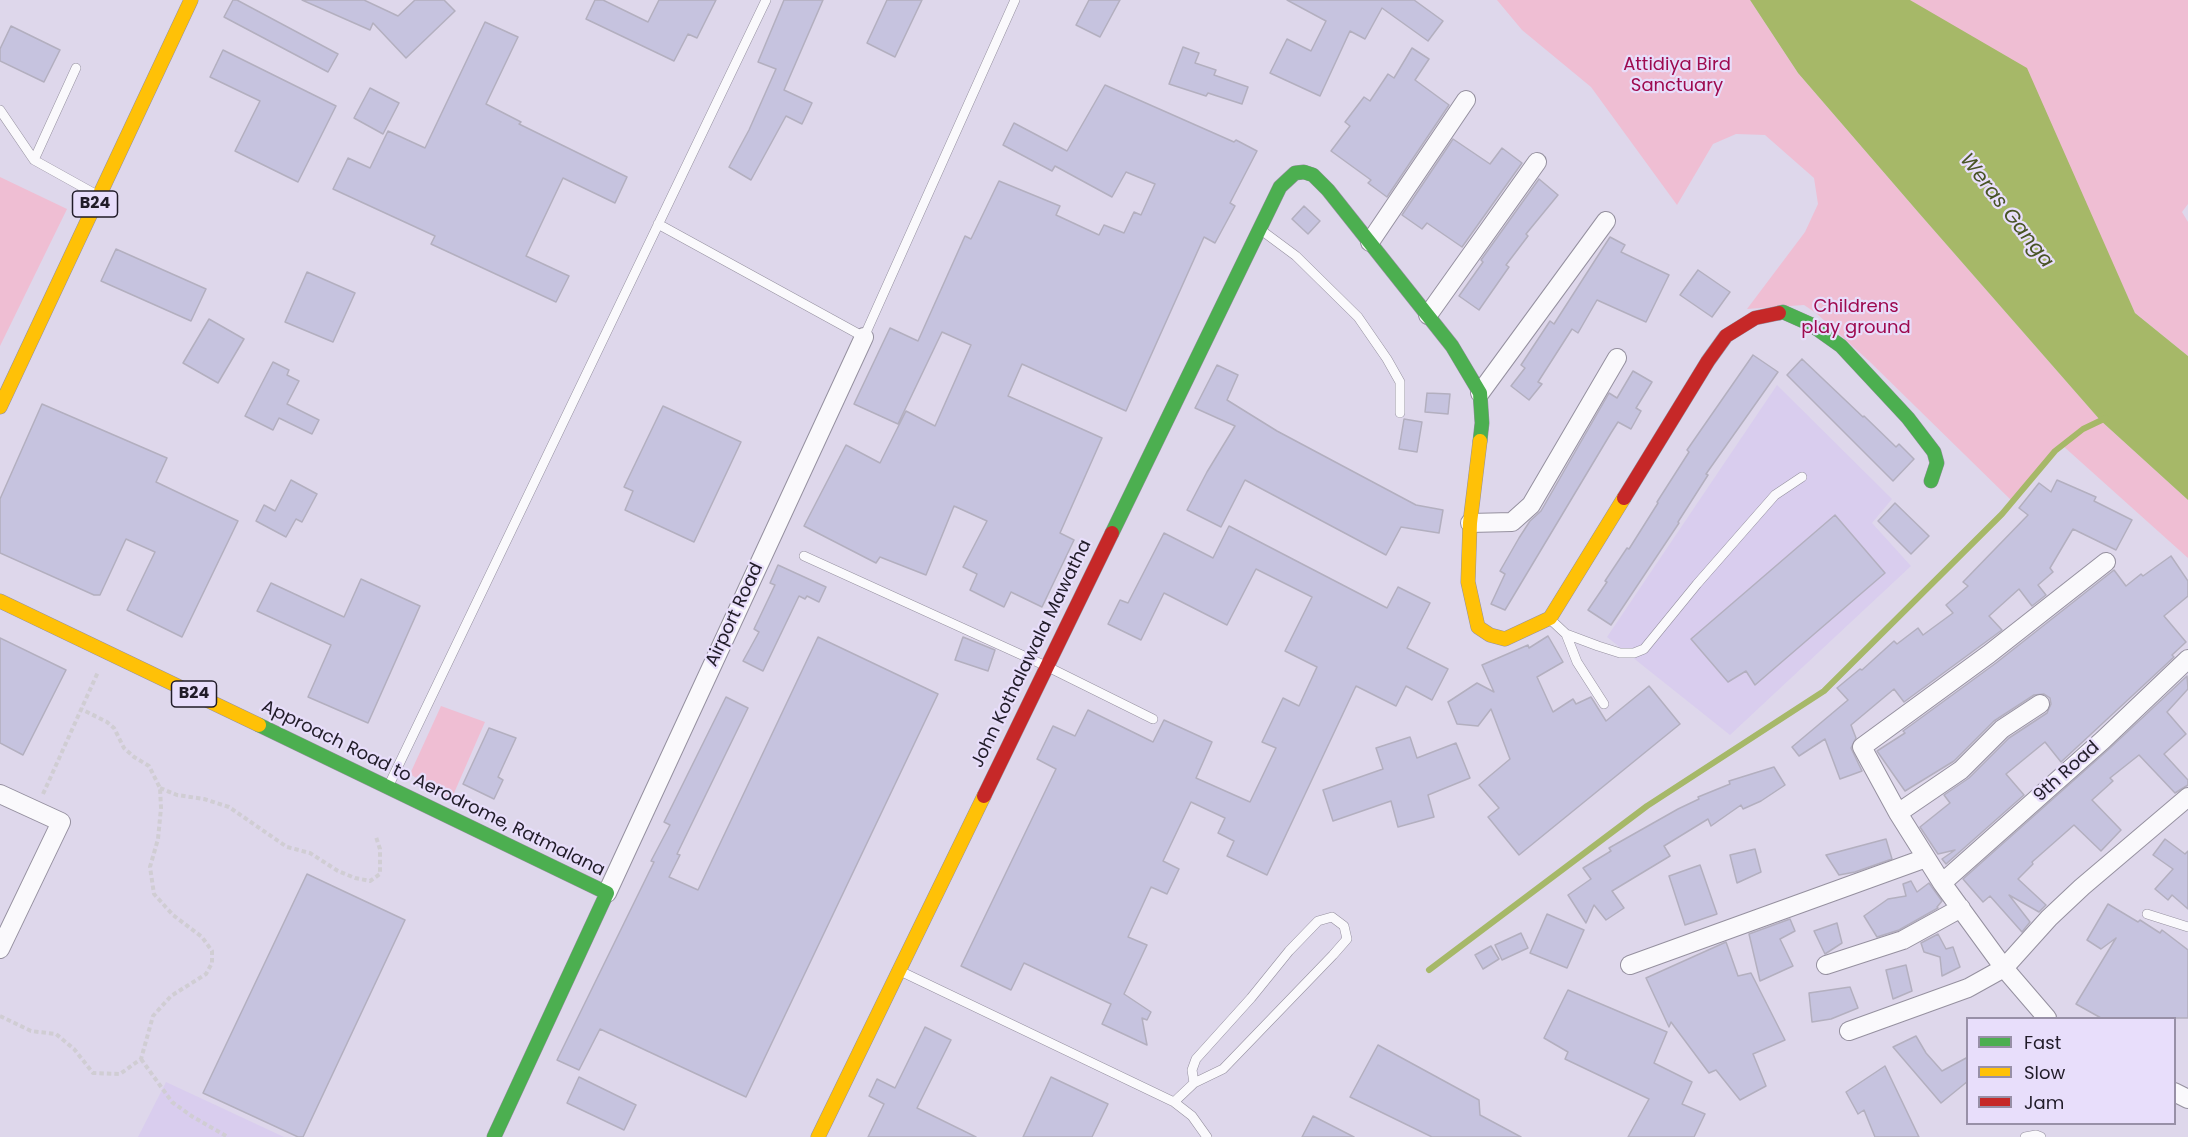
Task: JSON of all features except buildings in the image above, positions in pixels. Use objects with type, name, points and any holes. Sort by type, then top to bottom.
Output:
[{"type":"street","name":"B24","points":[[0,407],[191,0]]},
{"type":"street","points":[[1466,100],[1370,242],[1452,346],[1480,393],[1482,423],[1470,523],[1467,582],[1478,627],[1490,635],[1505,639],[1550,618],[1708,361],[1726,336],[1755,318],[1783,312],[1810,324],[1841,346],[1908,418],[1934,452],[1936,463],[1931,481]]},
{"type":"street","points":[[1428,315],[1537,162]]},
{"type":"street","name":"John Kothalawala Mawatha","points":[[818,1137],[1280,187],[1295,173],[1304,172],[1313,175],[1370,242]]},
{"type":"street","points":[[1480,393],[1606,221]]},
{"type":"street","name":"Airport Road","points":[[607,893],[864,337]]},
{"type":"street","points":[[1470,523],[1512,522],[1532,505],[1617,358]]},
{"type":"street","points":[[2047,1017],[2004,968],[1942,883],[1898,813],[1862,747],[1989,654],[2106,562]]},
{"type":"street","name":"Approach Road to Aerodrome, Ratmalana","points":[[0,602],[607,893],[494,1137]]},
{"type":"street","name":"9th Road","points":[[1942,883],[2086,755],[2188,659]]},
{"type":"street","points":[[1898,813],[1961,770],[2002,729],[2040,704]]},
{"type":"street","points":[[0,794],[61,822],[0,949]]},
{"type":"street","points":[[1849,1031],[1968,988],[2004,968],[2049,918],[2082,887],[2188,797]]},
{"type":"street","points":[[1630,965],[1926,858]]},
{"type":"street","points":[[1826,965],[1903,940],[1961,908]]},
{"type":"lane","points":[[388,788],[766,0]]},
{"type":"lane","points":[[658,224],[864,337],[1015,0]]},
{"type":"lane","points":[[34,160],[75,68]]},
{"type":"lane","points":[[0,110],[34,160],[99,196]]},
{"type":"lane","points":[[1259,229],[1296,256],[1358,317],[1387,358],[1400,382],[1400,413]]},
{"type":"lane","points":[[1566,634],[1620,653],[1644,650],[1697,584],[1775,495],[1802,477]]},
{"type":"lane","points":[[804,556],[1046,666],[1153,719]]},
{"type":"lane","points":[[1550,618],[1566,634],[1577,662],[1604,704]]},
{"type":"lane","points":[[2147,914],[2188,927]]},
{"type":"lane","points":[[1174,1102],[1194,1083],[1223,1069],[1347,939],[1344,926],[1332,917],[1318,921],[1289,951],[1251,998],[1196,1059],[1192,1070],[1194,1083]]},
{"type":"lane","points":[[900,971],[1174,1102],[1192,1116],[1207,1137]]},
{"type":"lane","points":[[2025,1137],[2036,1135],[2041,1137]]},
{"type":"path","points":[[35,811],[107,652]]},
{"type":"path","points":[[0,1016],[31,1031],[56,1034],[74,1049],[93,1073],[120,1074],[141,1059],[153,1016],[171,996],[206,974],[212,963],[212,951],[202,937],[173,915],[154,894],[150,867],[158,839],[160,788],[148,766],[124,748],[114,728],[81,709]]},
{"type":"path","points":[[160,788],[177,795],[204,799],[229,807],[287,847],[310,853],[338,871],[355,878],[370,881],[380,874],[380,849],[376,837]]},
{"type":"path","points":[[141,1059],[172,1102],[228,1137]]},
{"type":"shaded area","points":[[1777,385],[1892,499],[1872,523],[1911,566],[1730,735],[1607,637]]},
{"type":"shaded area","points":[[166,1082],[284,1137],[138,1137]]},
{"type":"green space","name":"Attidiya Bird Sanctuary","points":[[1497,0],[1750,0],[1798,73],[2100,420],[2188,500],[2188,558],[2062,445],[2012,501],[1869,361],[1816,313],[1804,305],[1747,309],[1805,232],[1818,204],[1814,178],[1765,135],[1736,134],[1713,144],[1677,205],[1591,87],[1522,30]]},
{"type":"green space","points":[[1910,0],[2188,0],[2188,204],[2182,212],[2188,222],[2188,356],[2135,313],[2084,201],[1933,15]]},
{"type":"green space","points":[[0,177],[67,209],[0,346]]},
{"type":"green space","points":[[441,706],[485,722],[451,800],[410,774]]},
{"type":"water","name":"Weras Ganga","points":[[1750,0],[1910,0],[2027,68],[2135,313],[2188,356],[2188,500],[2100,420],[1798,73]]},
{"type":"waterway","points":[[1429,970],[1647,806],[1824,691],[2002,514],[2055,451],[2083,429],[2106,418]]},
{"type":"traffic: fast","points":[[1112,533],[1280,187],[1295,173],[1304,172],[1313,175],[1328,190],[1452,346],[1480,393],[1482,423],[1480,441]]},
{"type":"traffic: fast","points":[[1779,313],[1783,312],[1810,324],[1841,346],[1908,418],[1934,452],[1937,463],[1931,481]]},
{"type":"traffic: fast","points":[[259,725],[607,893],[494,1137]]},
{"type":"traffic: slow","points":[[0,407],[191,0]]},
{"type":"traffic: slow","points":[[1480,441],[1470,523],[1468,582],[1478,627],[1490,635],[1505,639],[1550,618],[1624,498]]},
{"type":"traffic: slow","points":[[0,601],[259,725]]},
{"type":"traffic: slow","points":[[818,1137],[984,796]]},
{"type":"traffic: jam","points":[[1624,498],[1708,361],[1726,336],[1755,318],[1779,313]]},
{"type":"traffic: jam","points":[[984,796],[1112,533]]},
{"type":"park label","name":"Childrens play ground","points":[[1856,317]]}]
